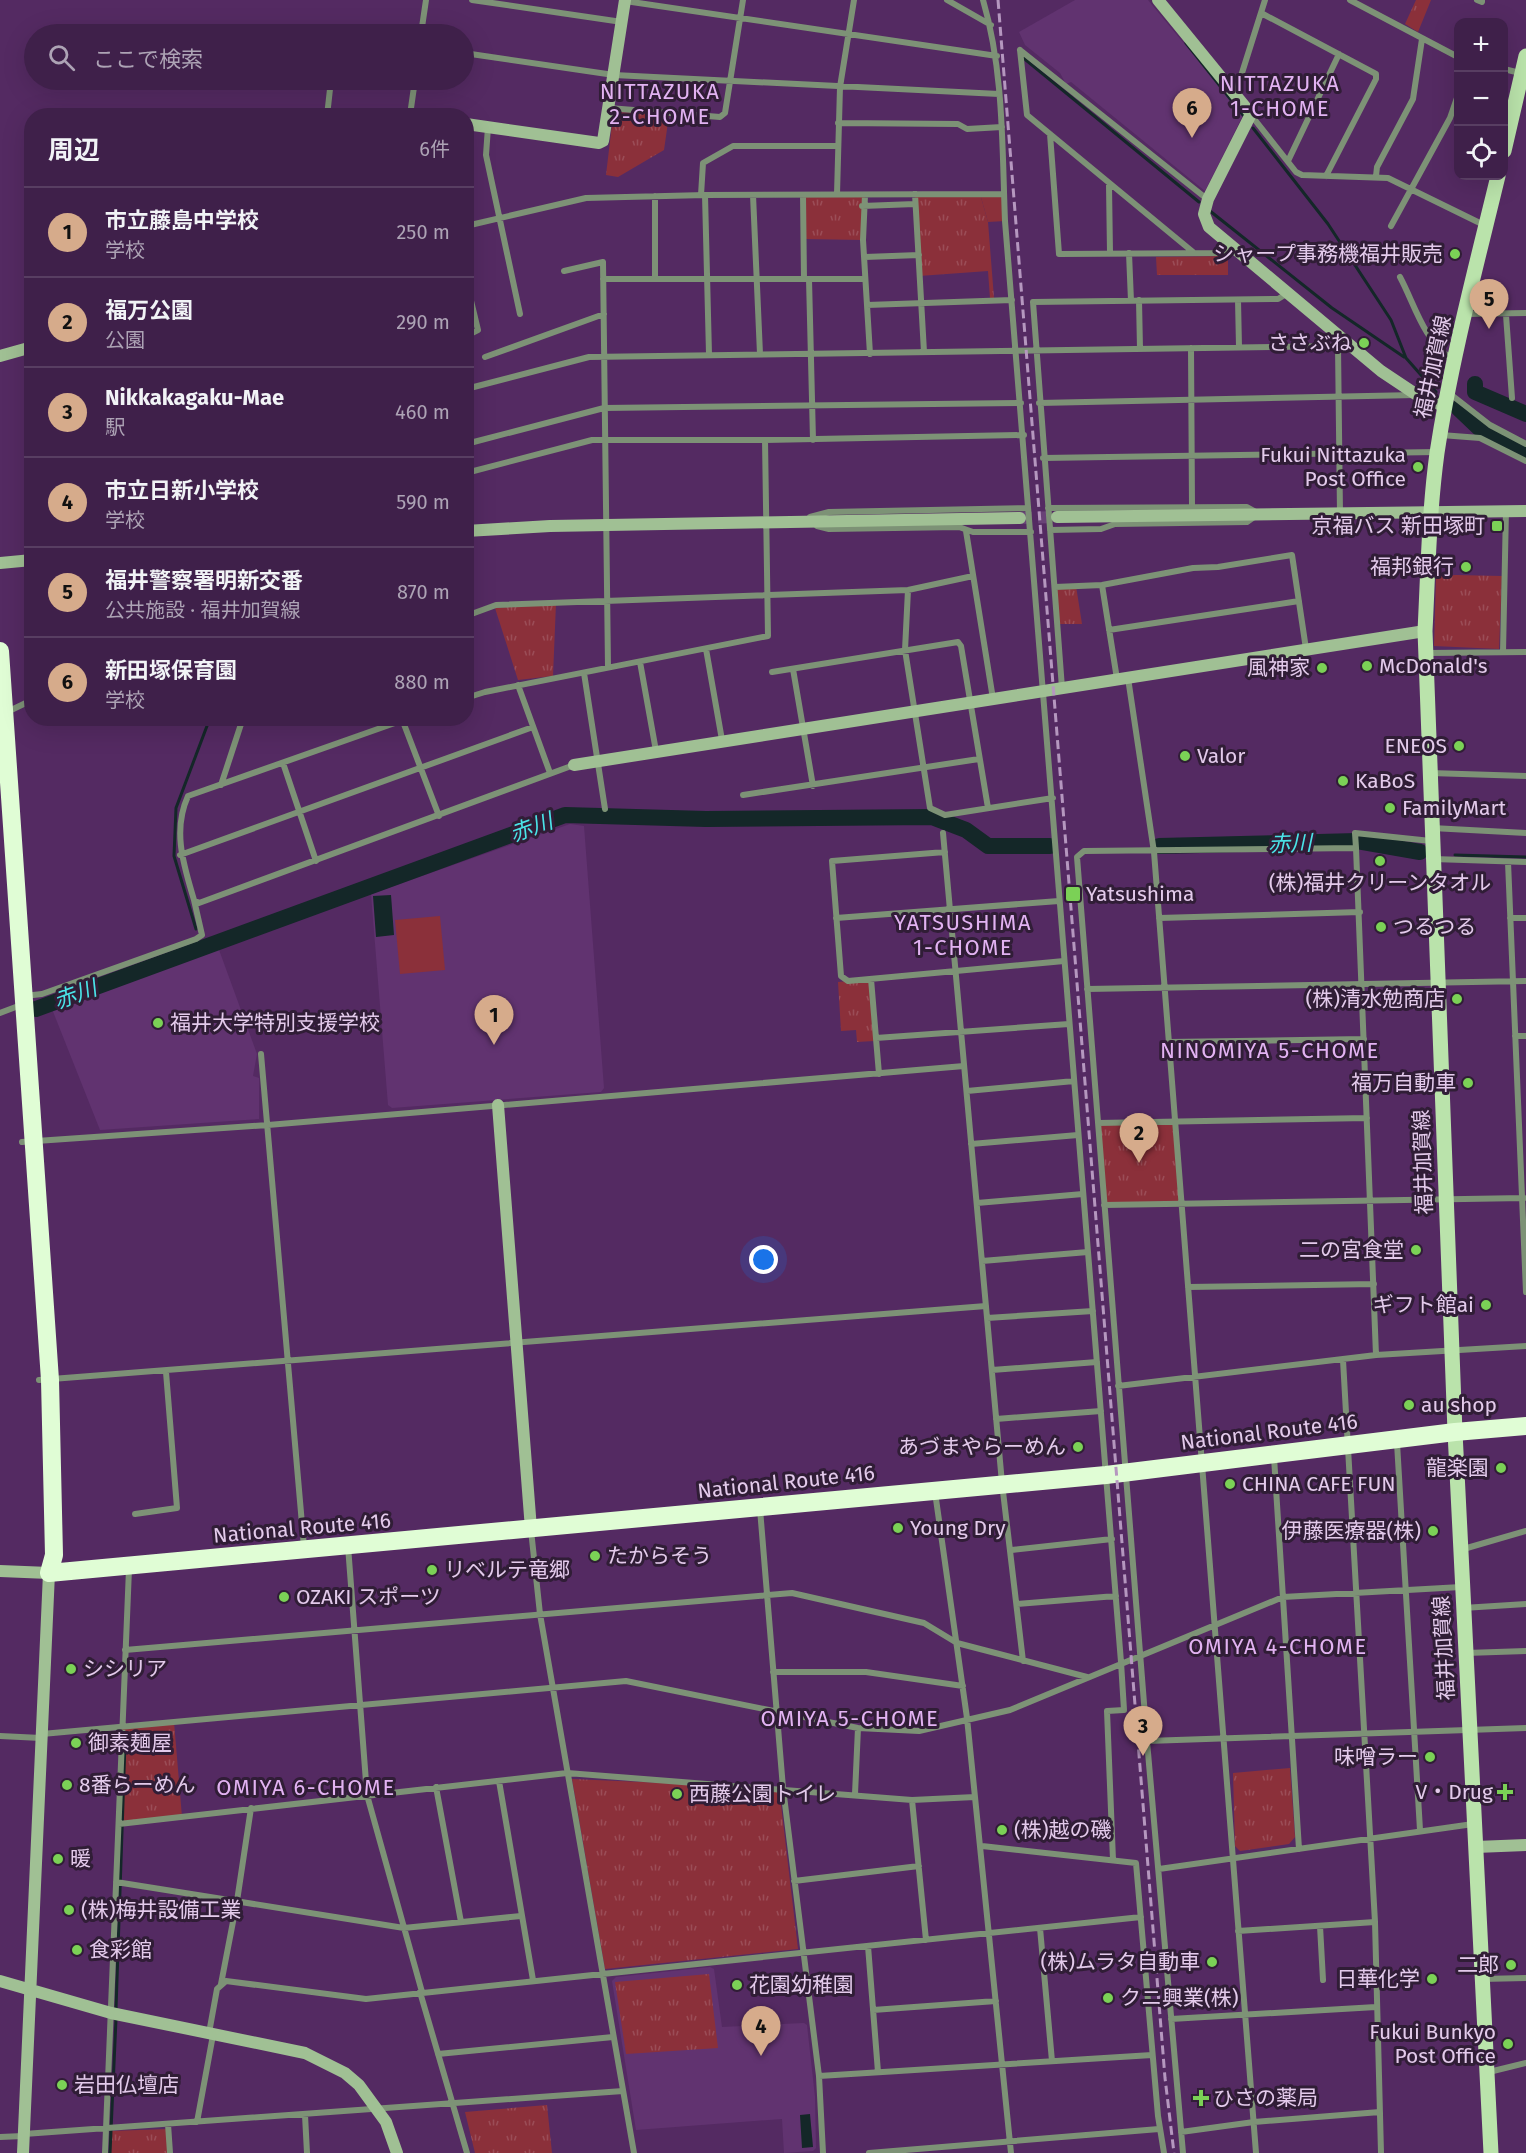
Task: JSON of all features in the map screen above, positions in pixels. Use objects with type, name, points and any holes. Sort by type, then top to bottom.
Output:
[{"type":"highway","points":[[0,651],[15,1005],[28,1141],[44,1380],[42,1556],[49,1573]]},
{"type":"highway","name":"National Route 416","points":[[49,1573],[1127,1472],[1455,1432],[1526,1426]]},
{"type":"main road","points":[[1508,135],[1522,91],[1522,74],[1526,56]]},
{"type":"main road","name":"福井加賀線","points":[[1491,2153],[1485,2072],[1451,1349],[1425,631],[1431,511],[1437,452],[1455,360],[1497,180]]},
{"type":"street","points":[[422,24],[426,0]]},
{"type":"street","points":[[472,0],[622,22]]},
{"type":"street","points":[[609,108],[672,111],[720,117],[725,113],[743,0]]},
{"type":"street","points":[[837,194],[836,146],[840,87],[854,0]]},
{"type":"street","points":[[947,0],[992,25]]},
{"type":"street","points":[[983,0],[992,25],[997,57],[1004,194],[1024,435],[1024,513],[1031,532],[1121,1662],[1124,1710],[1107,1711],[1113,1860]]},
{"type":"street","points":[[1158,0],[1302,176],[1389,178],[1486,226]]},
{"type":"street","points":[[1235,95],[1263,14],[1265,0]]},
{"type":"street","points":[[1350,0],[1454,55]]},
{"type":"street","points":[[1477,0],[1482,2],[1482,0]]},
{"type":"street","points":[[474,125],[599,143],[605,136],[625,1],[997,57]]},
{"type":"street","points":[[1263,14],[1376,74],[1377,79],[1326,176]]},
{"type":"street","points":[[1376,176],[1377,167],[1413,99],[1422,39]]},
{"type":"street","points":[[1193,252],[1027,115],[1020,50],[1208,199]]},
{"type":"street","points":[[474,54],[614,75],[999,94]]},
{"type":"street","points":[[1288,161],[1339,54]]},
{"type":"street","points":[[1508,70],[1522,74]]},
{"type":"street","points":[[328,108],[330,90]]},
{"type":"street","points":[[413,108],[414,90]]},
{"type":"street","points":[[1391,225],[1450,118],[1454,106]]},
{"type":"street","points":[[1251,114],[1208,199],[1205,220],[1233,249],[1288,294],[1342,344],[1417,395]]},
{"type":"street","points":[[838,123],[958,124],[967,129],[1002,127]]},
{"type":"street","points":[[488,127],[486,155],[520,314]]},
{"type":"street","points":[[1050,134],[1059,254],[1224,253],[1233,249]]},
{"type":"street","points":[[709,354],[703,163],[733,146],[836,146]]},
{"type":"street","points":[[1109,185],[1110,253]]},
{"type":"street","points":[[915,194],[924,352]]},
{"type":"street","points":[[474,224],[586,198],[703,195],[1004,194]]},
{"type":"street","points":[[753,195],[760,354]]},
{"type":"street","points":[[803,195],[813,440]]},
{"type":"street","points":[[865,195],[862,206],[870,354]]},
{"type":"street","points":[[655,196],[655,279]]},
{"type":"street","points":[[862,206],[915,204]]},
{"type":"street","points":[[1129,253],[1131,301]]},
{"type":"street","points":[[865,257],[919,255]]},
{"type":"street","points":[[564,271],[603,262],[608,667]]},
{"type":"street","points":[[1400,277],[1420,322],[1435,344],[1455,360]]},
{"type":"street","points":[[603,279],[865,279]]},
{"type":"street","points":[[1062,688],[1050,530],[1053,513],[1042,458],[1033,302],[1278,299],[1288,294]]},
{"type":"street","points":[[867,305],[1012,300]]},
{"type":"street","points":[[1139,300],[1140,349]]},
{"type":"street","points":[[1238,300],[1239,348]]},
{"type":"street","points":[[1466,311],[1506,315],[1526,313]]},
{"type":"street","points":[[474,313],[478,330],[474,332]]},
{"type":"street","points":[[485,357],[603,314]]},
{"type":"street","points":[[1506,315],[1512,398]]},
{"type":"street","points":[[474,387],[589,357],[1239,348],[1342,344]]},
{"type":"street","points":[[1340,513],[1338,398],[1342,344]]},
{"type":"street","points":[[0,356],[24,348]]},
{"type":"street","points":[[1191,348],[1192,507]]},
{"type":"street","points":[[1039,402],[1417,395],[1447,400],[1526,444]]},
{"type":"street","points":[[474,442],[604,408],[1021,403]]},
{"type":"street","points":[[474,471],[592,440],[604,442],[813,440],[1024,435]]},
{"type":"street","points":[[1441,435],[1480,438],[1526,460]]},
{"type":"street","points":[[474,696],[518,685],[768,636],[765,440]]},
{"type":"street","points":[[1042,458],[1437,452]]},
{"type":"street","points":[[1053,513],[1247,507],[1260,514]]},
{"type":"street","points":[[1503,652],[1506,510]]},
{"type":"street","points":[[1053,513],[1260,514],[1526,511]]},
{"type":"street","points":[[474,531],[1024,513]]},
{"type":"street","points":[[1050,530],[1101,529],[1115,524],[1247,522],[1260,514]]},
{"type":"street","points":[[796,521],[830,529],[959,528],[966,531],[1031,532]]},
{"type":"street","points":[[966,531],[993,699]]},
{"type":"street","points":[[1055,587],[1102,585],[1193,568],[1218,567],[1292,555],[1306,650]]},
{"type":"street","points":[[0,562],[24,560]]},
{"type":"street","points":[[474,613],[496,605],[767,597],[908,590],[972,576]]},
{"type":"street","points":[[1102,585],[1109,630],[1123,679],[1154,852],[1256,2153]]},
{"type":"street","points":[[908,590],[905,650],[930,808],[945,815],[1053,798]]},
{"type":"street","points":[[1109,630],[1299,601]]},
{"type":"street","points":[[194,900],[199,903],[574,765],[1425,631]]},
{"type":"street","points":[[772,672],[958,642],[961,646],[988,808]]},
{"type":"street","points":[[706,649],[722,740]]},
{"type":"street","points":[[1425,653],[1526,652]]},
{"type":"street","points":[[640,662],[656,751]]},
{"type":"street","points":[[793,669],[813,786]]},
{"type":"street","points":[[584,673],[605,809]]},
{"type":"street","points":[[518,685],[550,773]]},
{"type":"street","points":[[2,712],[12,712],[24,705]]},
{"type":"street","points":[[221,784],[240,726]]},
{"type":"street","points":[[15,1005],[202,935],[180,855],[182,808],[188,796],[385,726]]},
{"type":"street","points":[[407,726],[439,816]]},
{"type":"street","points":[[180,855],[532,726]]},
{"type":"street","points":[[742,795],[979,759]]},
{"type":"street","points":[[282,763],[316,861]]},
{"type":"street","points":[[1429,772],[1526,776]]},
{"type":"street","points":[[943,833],[1002,1483],[1012,1550],[1023,1661]]},
{"type":"street","points":[[1376,1355],[1360,912],[1355,833],[1431,835],[1526,833]]},
{"type":"street","points":[[1183,2153],[1147,1741],[1077,857],[1084,851],[1356,848]]},
{"type":"street","points":[[945,852],[832,861],[841,976],[848,981],[1064,961]]},
{"type":"street","points":[[1432,859],[1526,862]]},
{"type":"street","points":[[1508,862],[1515,1036],[1522,1117],[1526,1292]]},
{"type":"street","points":[[836,918],[1059,901]]},
{"type":"street","points":[[1159,918],[1360,912]]},
{"type":"street","points":[[1510,918],[1526,918]]},
{"type":"street","points":[[871,979],[879,1074]]},
{"type":"street","points":[[1087,989],[1526,981]]},
{"type":"street","points":[[876,1038],[1069,1024]]},
{"type":"street","points":[[1515,1036],[1526,1036]]},
{"type":"street","points":[[1169,1042],[1364,1039]]},
{"type":"street","points":[[261,1054],[304,1550]]},
{"type":"street","points":[[28,1141],[268,1125],[964,1066]]},
{"type":"street","points":[[966,1091],[1074,1081]]},
{"type":"street","points":[[498,1104],[531,1529],[540,1614],[634,2153]]},
{"type":"street","points":[[1098,1123],[1367,1118]]},
{"type":"street","points":[[971,1144],[1078,1135]]},
{"type":"street","points":[[976,1203],[1083,1194]]},
{"type":"street","points":[[1104,1205],[1524,1198]]},
{"type":"street","points":[[982,1261],[1088,1252]]},
{"type":"street","points":[[1188,1287],[1374,1284]]},
{"type":"street","points":[[44,1380],[986,1306]]},
{"type":"street","points":[[987,1318],[1093,1311]]},
{"type":"street","points":[[1118,1386],[1376,1355],[1526,1346]]},
{"type":"street","points":[[1343,1360],[1371,1838],[1382,2153]]},
{"type":"street","points":[[992,1370],[1097,1362]]},
{"type":"street","points":[[135,1514],[177,1508],[166,1372]]},
{"type":"street","points":[[996,1419],[1101,1411]]},
{"type":"street","points":[[1397,1439],[1420,1830]]},
{"type":"street","points":[[1274,1454],[1299,1849]]},
{"type":"street","points":[[935,1491],[963,1686],[982,1846],[1011,2153]]},
{"type":"street","points":[[760,1508],[783,1788],[819,2076],[823,2153]]},
{"type":"street","points":[[1460,1550],[1526,1531]]},
{"type":"street","points":[[1012,1550],[1112,1539]]},
{"type":"street","points":[[348,1546],[367,1795],[438,2054],[468,2153]]},
{"type":"street","points":[[105,2153],[129,1567]]},
{"type":"street","points":[[0,1571],[49,1573],[23,2153]]},
{"type":"street","points":[[0,1736],[42,1736],[122,1726],[626,1681],[858,1728],[919,1731],[967,1718],[1010,1710],[1141,1653],[1283,1597],[1462,1587]]},
{"type":"street","points":[[125,1650],[792,1593],[924,1623],[957,1643],[1088,1677]]},
{"type":"street","points":[[1017,1604],[1116,1596]]},
{"type":"street","points":[[1463,1608],[1526,1604]]},
{"type":"street","points":[[1466,1653],[1526,1651]]},
{"type":"street","points":[[773,1672],[866,1672],[963,1686]]},
{"type":"street","points":[[855,1794],[858,1728]]},
{"type":"street","points":[[1147,1741],[1526,1728]]},
{"type":"street","points":[[118,1824],[567,1773],[783,1788],[912,1800],[975,1797]]},
{"type":"street","points":[[499,1780],[533,1980]]},
{"type":"street","points":[[436,1787],[461,1922]]},
{"type":"street","points":[[912,1800],[926,1940]]},
{"type":"street","points":[[221,1984],[237,1901],[251,1808]]},
{"type":"street","points":[[1159,1869],[1420,1830],[1475,1824]]},
{"type":"street","points":[[1476,1847],[1526,1845]]},
{"type":"street","points":[[982,1846],[1136,1863],[1159,2129],[1164,2153]]},
{"type":"street","points":[[794,1881],[919,1866]]},
{"type":"street","points":[[116,1882],[404,1928],[521,1916]]},
{"type":"street","points":[[197,2122],[217,1989],[226,1981],[352,1998],[1141,1917]]},
{"type":"street","points":[[1238,1931],[1375,1922]]},
{"type":"street","points":[[1320,1926],[1323,1980]]},
{"type":"street","points":[[1040,1928],[1052,2061]]},
{"type":"street","points":[[868,1946],[878,2072]]},
{"type":"street","points":[[1482,1979],[1526,1978]]},
{"type":"street","points":[[0,1981],[111,2013],[211,2035],[286,2048],[326,2062],[359,2085],[379,2110],[392,2135],[397,2153]]},
{"type":"street","points":[[873,2010],[996,2001]]},
{"type":"street","points":[[1170,2019],[1376,2007]]},
{"type":"street","points":[[438,2054],[613,2037]]},
{"type":"street","points":[[819,2076],[1002,2062],[1152,2055]]},
{"type":"street","points":[[1485,2072],[1526,2063]]},
{"type":"street","points":[[0,2137],[623,2091]]},
{"type":"street","points":[[1180,2132],[1254,2122],[1380,2112]]},
{"type":"street","points":[[305,2115],[308,2153]]},
{"type":"street","points":[[168,2124],[170,2153]]},
{"type":"street","points":[[869,2153],[1159,2129]]},
{"type":"shaded area","points":[[1075,0],[1148,0],[1243,115],[1205,191],[1071,82],[1066,84],[1060,73],[1025,45],[1019,32]]},
{"type":"shaded area","points":[[570,824],[584,826],[604,1088],[601,1092],[392,1108],[388,1105],[371,894]]},
{"type":"shaded area","points":[[391,895],[394,935],[376,937],[373,896]]},
{"type":"shaded area","points":[[218,947],[257,1054],[253,1076],[259,1078],[259,1119],[100,1130],[52,1009]]},
{"type":"shaded area","points":[[710,1967],[714,1969],[722,2027],[804,2023],[807,2025],[815,2097],[816,2148],[813,2151],[784,2153],[782,2119],[636,2130],[612,1981],[616,1977]]},
{"type":"shaded area","points":[[810,2114],[813,2147],[802,2148],[800,2115]]},
{"type":"green space","points":[[1416,0],[1431,0],[1418,32],[1405,24]]},
{"type":"green space","points":[[617,112],[669,115],[664,150],[618,177],[606,175],[613,116]]},
{"type":"green space","points":[[915,194],[980,194],[988,222],[994,298],[990,298],[988,271],[919,276]]},
{"type":"green space","points":[[980,194],[1004,194],[1005,221],[988,222]]},
{"type":"green space","points":[[803,195],[865,195],[863,240],[804,239]]},
{"type":"green space","points":[[1228,256],[1228,275],[1157,275],[1156,257]]},
{"type":"green space","points":[[1436,576],[1502,576],[1499,649],[1434,646]]},
{"type":"green space","points":[[1076,586],[1082,624],[1058,624],[1055,587]]},
{"type":"green space","points":[[556,603],[553,676],[518,680],[495,608]]},
{"type":"green space","points":[[440,916],[445,970],[400,974],[395,920]]},
{"type":"green space","points":[[871,979],[874,1041],[857,1042],[856,1030],[841,1031],[838,982]]},
{"type":"green space","points":[[1175,1121],[1181,1203],[1104,1205],[1098,1123]]},
{"type":"green space","points":[[174,1722],[182,1817],[119,1824],[122,1726]]},
{"type":"green space","points":[[1290,1768],[1295,1837],[1289,1844],[1240,1851],[1235,1846],[1233,1773]]},
{"type":"green space","points":[[572,1779],[779,1788],[798,1949],[605,1969]]},
{"type":"green space","points":[[709,1974],[718,2048],[626,2054],[615,1982]]},
{"type":"green space","points":[[547,2105],[552,2153],[475,2153],[465,2112]]},
{"type":"green space","points":[[168,2129],[170,2153],[110,2153],[111,2131]]},
{"type":"waterway","points":[[1186,43],[1243,115]]},
{"type":"waterway","points":[[1021,56],[1199,202]]},
{"type":"waterway","points":[[1253,128],[1328,224],[1391,320],[1406,358],[1436,392]]},
{"type":"waterway","points":[[1210,211],[1332,308],[1404,357]]},
{"type":"waterway","points":[[1475,384],[1475,392],[1526,414]]},
{"type":"waterway","points":[[1458,408],[1479,428],[1526,453]]},
{"type":"waterway","points":[[196,929],[174,856],[176,808],[207,726]]},
{"type":"waterway","name":"赤川","points":[[36,1009],[565,815],[706,819],[932,817],[966,830],[988,846],[1050,846]]},
{"type":"waterway","name":"赤川","points":[[1159,846],[1357,841],[1420,852]]},
{"type":"waterway","points":[[1455,855],[1526,857]]},
{"type":"waterway","points":[[116,2009],[125,1743]]},
{"type":"waterway","points":[[110,2153],[116,2019]]},
{"type":"tunnel","points":[[1020,518],[1057,517]]},
{"type":"railway","points":[[998,0],[1165,2078],[1174,2153]]},
{"type":"place","name":"新田塚保育園","points":[[1192,138]]},
{"type":"place","name":"シャープ事務機福井販売","points":[[1455,254]]},
{"type":"place","name":"福井警察署明新交番","points":[[1489,329]]},
{"type":"place","name":"ささぶね","points":[[1364,343]]},
{"type":"place","name":"Fukui Nittazuka Post Office","points":[[1418,467]]},
{"type":"place","name":"京福バス 新田塚町","points":[[1497,526]]},
{"type":"place","name":"福邦銀行","points":[[1466,567]]},
{"type":"place","name":"McDonald's","points":[[1367,666]]},
{"type":"place","name":"風神家","points":[[1322,668]]},
{"type":"place","name":"ENEOS","points":[[1459,746]]},
{"type":"place","name":"Valor","points":[[1185,756]]},
{"type":"place","name":"KaBoS","points":[[1343,781]]},
{"type":"place","name":"FamilyMart","points":[[1390,808]]},
{"type":"place","name":"(株)福井クリーンタオル","points":[[1380,861]]},
{"type":"place","name":"Yatsushima","points":[[1073,894]]},
{"type":"place","name":"つるつる","points":[[1381,927]]},
{"type":"place","name":"(株)清水勉商店","points":[[1457,999]]},
{"type":"place","name":"福井大学特別支援学校","points":[[158,1023]]},
{"type":"place","name":"市立藤島中学校","points":[[494,1045]]},
{"type":"place","name":"福万自動車","points":[[1468,1083]]},
{"type":"place","name":"福万公園","points":[[1139,1163]]},
{"type":"place","name":"二の宮食堂","points":[[1416,1250]]},
{"type":"place","name":"ギフト館ai","points":[[1486,1305]]},
{"type":"place","name":"au shop","points":[[1409,1405]]},
{"type":"place","name":"あづまやらーめん","points":[[1078,1447]]},
{"type":"place","name":"龍楽園","points":[[1501,1468]]},
{"type":"place","name":"CHINA CAFE FUN","points":[[1230,1484]]},
{"type":"place","name":"Young Dry","points":[[898,1528]]},
{"type":"place","name":"伊藤医療器(株)","points":[[1433,1531]]},
{"type":"place","name":"たからそう","points":[[595,1556]]},
{"type":"place","name":"リベルテ竜郷","points":[[432,1570]]},
{"type":"place","name":"OZAKI スポーツ","points":[[284,1597]]},
{"type":"place","name":"シシリア","points":[[71,1669]]},
{"type":"place","name":"御素麺屋","points":[[76,1743]]},
{"type":"place","name":"Nikkakagaku-Mae","points":[[1143,1756]]},
{"type":"place","name":"味噌ラー","points":[[1430,1757]]},
{"type":"place","name":"8番らーめん","points":[[67,1785]]},
{"type":"place","name":"V・Drug","points":[[1505,1792]]},
{"type":"place","name":"西藤公園トイレ","points":[[677,1794]]},
{"type":"place","name":"(株)越の磯","points":[[1002,1830]]},
{"type":"place","name":"暖","points":[[58,1859]]},
{"type":"place","name":"(株)梅井設備工業","points":[[69,1910]]},
{"type":"place","name":"食彩館","points":[[77,1950]]},
{"type":"place","name":"(株)ムラタ自動車","points":[[1212,1962]]},
{"type":"place","name":"二郎","points":[[1511,1965]]},
{"type":"place","name":"日華化学","points":[[1432,1979]]},
{"type":"place","name":"花園幼稚園","points":[[737,1985]]},
{"type":"place","name":"クニ興業(株)","points":[[1108,1998]]},
{"type":"place","name":"Fukui Bunkyo Post Office","points":[[1508,2044]]},
{"type":"place","name":"市立日新小学校","points":[[761,2056]]},
{"type":"place","name":"岩田仏壇店","points":[[62,2085]]},
{"type":"place","name":"ひさの薬局","points":[[1201,2098]]},
{"type":"district","name":"NITTAZUKA 1-CHOME","points":[[1280,96]]},
{"type":"district","name":"NITTAZUKA 2-CHOME","points":[[660,104]]},
{"type":"district","name":"YATSUSHIMA 1-CHOME","points":[[963,934]]},
{"type":"district","name":"NINOMIYA 5-CHOME","points":[[1270,1050]]},
{"type":"district","name":"OMIYA 4-CHOME","points":[[1278,1646]]},
{"type":"district","name":"OMIYA 5-CHOME","points":[[850,1718]]},
{"type":"district","name":"OMIYA 6-CHOME","points":[[306,1787]]}]
